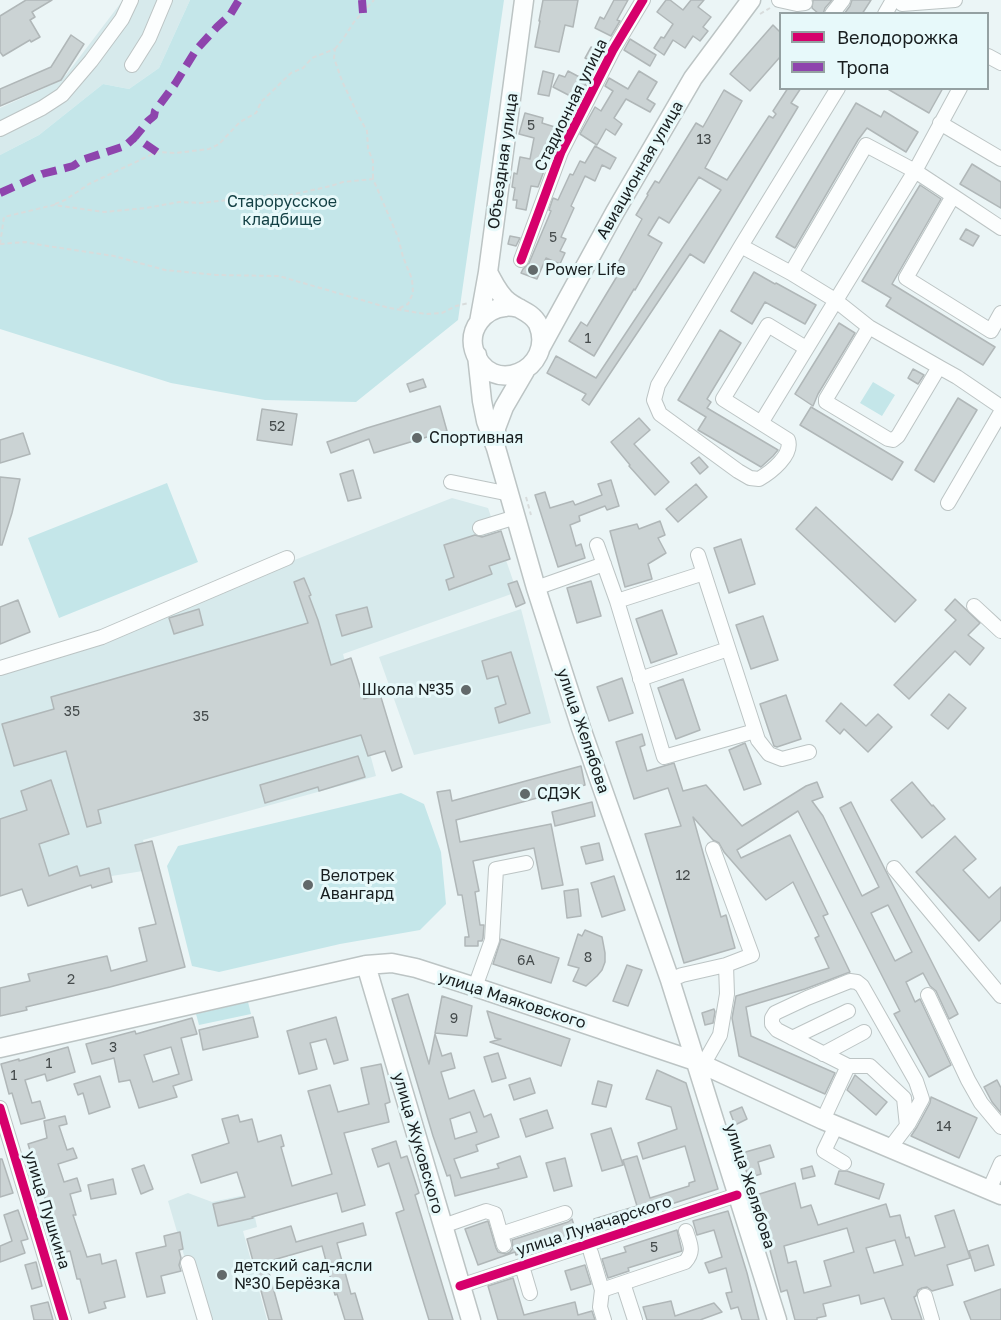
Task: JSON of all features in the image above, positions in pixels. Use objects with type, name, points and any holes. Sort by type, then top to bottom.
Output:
[{"type":"main road","name":"Объездная улица","points":[[479,322],[488,272],[524,0]]},
{"type":"main road","name":"Авиационная улица","points":[[541,347],[626,192],[693,78],[721,38],[753,8]]},
{"type":"main road","points":[[488,272],[502,297],[534,318],[538,326],[541,347],[537,357],[525,371],[504,407],[496,428],[496,448]]},
{"type":"main road","points":[[525,371],[504,376],[495,374],[481,363],[473,341],[479,322],[490,311],[507,306],[549,312],[563,306]]},
{"type":"main road","name":"улица Желябова","points":[[477,355],[486,421],[516,492],[524,518],[536,588],[581,728],[699,1063],[737,1195],[777,1320]]},
{"type":"main road","name":"улица Маяковского","points":[[0,1048],[366,965],[392,963],[416,968],[475,987],[699,1063],[830,1123],[995,1192]]},
{"type":"main road","name":"улица Жуковского","points":[[366,965],[471,1320]]},
{"type":"street","points":[[0,129],[62,95],[122,19],[131,0]]},
{"type":"street","points":[[132,65],[149,38],[165,0]]},
{"type":"street","name":"Стадионная улица","points":[[521,260],[561,152],[613,51],[643,0]]},
{"type":"street","points":[[834,12],[843,0]]},
{"type":"street","points":[[896,1],[955,0]]},
{"type":"street","points":[[896,1],[915,12]]},
{"type":"street","points":[[777,3],[804,7]]},
{"type":"street","points":[[806,348],[768,325],[723,399],[788,440],[790,444],[777,467],[759,479],[750,478],[738,471],[660,414],[654,400],[658,385],[837,90]]},
{"type":"street","points":[[761,423],[915,171],[959,90]]},
{"type":"street","points":[[940,123],[1001,159]]},
{"type":"street","points":[[791,273],[866,146],[915,171],[1001,228]]},
{"type":"street","points":[[953,196],[906,278],[991,331],[1001,313]]},
{"type":"street","points":[[741,246],[835,300],[869,327],[957,377],[1001,407]]},
{"type":"street","points":[[869,327],[826,399],[827,403],[888,439],[893,440],[898,436],[939,368]]},
{"type":"street","points":[[948,503],[1001,412]]},
{"type":"street","points":[[451,482],[516,492]]},
{"type":"street","points":[[480,528],[524,518]]},
{"type":"street","points":[[597,545],[617,601],[664,757],[755,731]]},
{"type":"street","points":[[698,555],[758,740],[768,754],[782,759],[809,752]]},
{"type":"street","points":[[0,669],[102,637],[287,558]]},
{"type":"street","points":[[536,588],[603,564]]},
{"type":"street","points":[[617,601],[704,573]]},
{"type":"street","points":[[974,606],[1001,631]]},
{"type":"street","points":[[640,679],[728,649]]},
{"type":"street","points":[[670,980],[726,965],[752,955],[713,849]]},
{"type":"street","points":[[475,987],[492,940],[496,870],[526,863]]},
{"type":"street","points":[[894,868],[1001,996]]},
{"type":"street","points":[[699,1063],[720,1035],[727,994],[726,965]]},
{"type":"street","points":[[890,1148],[907,1126],[922,1099],[916,1081],[862,986],[850,981],[775,1013],[772,1024],[777,1030],[848,1066],[870,1066],[904,1098],[922,1099]]},
{"type":"street","points":[[928,995],[968,1080],[981,1102],[1001,1127]]},
{"type":"street","points":[[792,1038],[849,1011]]},
{"type":"street","points":[[823,1054],[864,1032]]},
{"type":"street","points":[[844,1163],[824,1151],[830,1123],[848,1066]]},
{"type":"street","points":[[904,1098],[907,1126]]},
{"type":"street","name":"улица Пушкина","points":[[0,1108],[64,1320]]},
{"type":"street","points":[[995,1192],[1001,1163]]},
{"type":"street","name":"улица Луначарского","points":[[460,1286],[737,1195]]},
{"type":"street","points":[[443,1226],[486,1211],[495,1214],[502,1240],[565,1213]]},
{"type":"street","points":[[602,1290],[685,1262],[691,1256],[686,1231]]},
{"type":"street","points":[[591,1252],[602,1290],[600,1307],[604,1320]]},
{"type":"street","points":[[188,1263],[205,1320]]},
{"type":"street","points":[[522,1266],[530,1293]]},
{"type":"street","points":[[623,1283],[635,1320]]},
{"type":"street","points":[[925,1296],[932,1320]]},
{"type":"path","points":[[374,0],[354,21],[335,49],[312,58],[303,68],[291,73],[261,102],[256,112],[240,122],[219,144],[209,149],[176,153],[157,152],[89,184],[54,205],[4,217],[0,244],[25,242],[114,256],[165,270],[216,275],[279,276],[398,309],[426,314],[442,314],[456,306],[474,301]]},
{"type":"path","points":[[753,8],[768,8],[777,3]]},
{"type":"path","points":[[335,49],[334,58],[342,81],[367,131],[368,149],[373,161],[373,179],[398,237],[402,257],[412,279],[413,293],[408,304],[398,309]]},
{"type":"path","points":[[54,205],[105,212],[179,202],[201,203],[272,195],[286,196],[343,182],[373,179]]},
{"type":"path","points":[[516,492],[529,503],[524,518]]},
{"type":"shaded area","points":[[123,0],[190,0],[159,68],[129,89],[103,84],[39,135],[0,155],[0,108],[51,85],[66,75]]},
{"type":"shaded area","points":[[452,498],[488,508],[517,592],[343,654],[376,776],[143,840],[149,870],[0,894],[0,676]]},
{"type":"shaded area","name":"Школа №35","points":[[521,609],[551,723],[414,755],[379,657]]},
{"type":"shaded area","name":"детский сад-ясли №30 Берёзка","points":[[188,1193],[212,1202],[250,1194],[257,1227],[243,1231],[267,1320],[203,1320],[168,1201]]},
{"type":"green space","name":"Старорусское кладбище","points":[[190,0],[504,0],[458,320],[356,402],[265,400],[171,383],[0,329],[0,155],[39,135],[103,84],[129,89],[159,68]]},
{"type":"green space","points":[[873,382],[895,395],[882,416],[860,403]]},
{"type":"green space","points":[[167,483],[198,562],[59,618],[28,538]]},
{"type":"green space","name":"Велотрек Авангард","points":[[401,793],[424,804],[441,852],[446,904],[420,930],[340,944],[219,972],[192,966],[167,866],[178,846]]},
{"type":"green space","points":[[248,1002],[251,1014],[199,1025],[196,1014]]},
{"type":"building","points":[[26,0],[52,0],[32,12],[35,17],[30,20],[40,37],[31,42],[30,40],[3,56],[0,52],[0,16]]},
{"type":"building","points":[[543,0],[578,0],[573,27],[565,25],[559,52],[535,47]]},
{"type":"building","points":[[614,0],[628,0],[611,36],[595,28],[600,17],[604,19]]},
{"type":"building","points":[[666,0],[670,0],[683,10],[691,0],[704,0],[698,7],[711,17],[703,27],[708,31],[700,41],[693,36],[685,48],[673,40],[664,55],[654,48],[673,24],[657,12]]},
{"type":"building","points":[[813,0],[832,0],[824,12],[817,12],[812,8]]},
{"type":"building","points":[[852,0],[871,0],[863,12],[846,12]]},
{"type":"building","points":[[773,25],[779,31],[779,58],[750,91],[730,74]]},
{"type":"building","points":[[71,35],[84,44],[61,80],[0,106],[0,89],[51,67]]},
{"type":"building","points":[[630,39],[656,55],[650,66],[624,50]]},
{"type":"building","points":[[591,47],[602,52],[596,64],[585,58]]},
{"type":"building","points":[[543,71],[554,74],[549,96],[538,94]]},
{"type":"building","points":[[568,71],[587,81],[578,100],[553,87],[559,75],[565,77]]},
{"type":"building","points":[[639,71],[657,82],[647,99],[655,104],[650,112],[626,99],[614,118],[622,124],[615,135],[606,129],[597,145],[580,134],[595,107],[601,111],[613,91],[605,86],[609,78],[628,89]]},
{"type":"building","points":[[724,90],[742,101],[705,168],[727,180],[769,116],[773,118],[776,114],[773,111],[787,90],[800,90],[791,103],[798,107],[704,263],[690,254],[589,405],[582,400],[586,394],[547,373],[556,356],[596,378],[721,190],[699,177],[669,223],[659,217],[648,235],[662,243],[594,356],[569,341],[581,322],[587,326],[616,278],[611,275],[642,219],[636,215],[655,181],[659,183],[696,123],[703,127]]},
{"type":"building","points":[[889,90],[942,90],[929,113]]},
{"type":"building","points":[[856,103],[881,117],[884,111],[918,132],[906,152],[867,128],[795,248],[776,237]]},
{"type":"building","points":[[525,113],[543,118],[542,123],[558,128],[553,145],[549,143],[544,171],[538,187],[531,186],[526,210],[516,208],[517,200],[513,200],[515,188],[512,187],[520,157],[530,159],[534,138],[519,134]]},
{"type":"building","points":[[595,146],[616,158],[610,169],[602,165],[595,181],[585,176],[571,206],[574,208],[561,237],[566,239],[560,251],[565,253],[560,264],[546,258],[537,279],[521,273],[529,263],[551,211],[549,210],[553,198],[558,200],[570,174],[573,175],[580,161],[585,163]]},
{"type":"building","points":[[972,164],[1001,182],[1001,208],[960,184]]},
{"type":"building","points":[[920,185],[941,199],[892,284],[995,347],[983,365],[886,306],[891,298],[862,281]]},
{"type":"building","points":[[966,229],[979,236],[973,246],[960,239]]},
{"type":"building","points":[[510,236],[520,238],[516,246],[508,244]]},
{"type":"building","points":[[754,272],[816,305],[805,324],[765,302],[752,324],[731,311]]},
{"type":"building","points":[[839,323],[855,333],[813,406],[795,394]]},
{"type":"building","points":[[720,330],[741,343],[707,399],[711,402],[707,408],[778,450],[761,467],[698,430],[706,417],[678,400]]},
{"type":"building","points":[[913,369],[924,375],[918,384],[908,378]]},
{"type":"building","points":[[423,379],[426,387],[410,392],[407,384]]},
{"type":"building","points":[[958,398],[977,410],[934,482],[915,470]]},
{"type":"building","points":[[440,406],[447,431],[374,453],[369,439],[331,453],[327,442]]},
{"type":"building","points":[[811,407],[903,462],[892,480],[800,425]]},
{"type":"building","points":[[262,409],[297,414],[292,445],[257,440]]},
{"type":"building","points":[[639,418],[650,430],[634,444],[669,482],[655,495],[611,442]]},
{"type":"building","points":[[23,433],[30,454],[0,463],[0,440]]},
{"type":"building","points":[[699,457],[708,467],[700,474],[691,463]]},
{"type":"building","points":[[353,470],[361,498],[348,501],[340,474]]},
{"type":"building","points":[[0,477],[20,479],[2,545],[0,545]]},
{"type":"building","points":[[611,480],[619,506],[607,510],[605,506],[579,516],[580,521],[570,525],[576,546],[581,544],[585,558],[558,567],[535,495],[545,492],[550,508],[573,501],[575,505],[602,495],[598,484]]},
{"type":"building","points":[[696,484],[707,497],[678,522],[666,509]]},
{"type":"building","points":[[816,507],[916,600],[895,622],[796,529]]},
{"type":"building","points":[[660,521],[665,535],[658,538],[666,553],[648,564],[652,579],[625,587],[610,531],[637,524],[639,529]]},
{"type":"building","points":[[501,531],[510,559],[489,566],[492,574],[449,590],[446,580],[454,577],[444,545],[475,535],[482,537]]},
{"type":"building","points":[[741,539],[755,584],[729,593],[714,548]]},
{"type":"building","points":[[304,578],[331,665],[351,658],[364,699],[380,694],[402,767],[392,771],[385,751],[368,756],[361,735],[98,810],[101,823],[87,827],[66,751],[14,766],[2,724],[54,709],[51,697],[308,623],[294,582]]},
{"type":"building","points":[[517,581],[525,603],[516,607],[508,584]]},
{"type":"building","points":[[591,581],[601,616],[577,623],[567,588]]},
{"type":"building","points":[[955,599],[980,623],[968,635],[984,648],[970,665],[955,651],[909,699],[894,685],[956,620],[945,610]]},
{"type":"building","points":[[18,600],[30,632],[0,644],[0,607]]},
{"type":"building","points":[[367,607],[372,627],[342,636],[336,615]]},
{"type":"building","points":[[199,609],[203,625],[174,634],[169,618]]},
{"type":"building","points":[[662,610],[677,654],[651,663],[636,619]]},
{"type":"building","points":[[763,616],[778,660],[751,669],[736,625]]},
{"type":"building","points":[[511,652],[530,713],[499,723],[495,708],[506,704],[498,676],[487,679],[482,661]]},
{"type":"building","points":[[622,678],[633,713],[609,721],[597,687]]},
{"type":"building","points":[[683,679],[700,730],[676,739],[658,688]]},
{"type":"building","points":[[949,694],[966,708],[948,729],[931,715]]},
{"type":"building","points":[[786,695],[801,739],[777,747],[774,746],[760,704]]},
{"type":"building","points":[[841,703],[866,726],[878,714],[892,727],[868,752],[844,729],[840,734],[826,721]]},
{"type":"building","points":[[642,734],[645,745],[640,747],[647,771],[674,763],[683,791],[706,785],[742,826],[806,786],[817,782],[823,797],[812,801],[823,816],[862,896],[879,887],[840,808],[851,802],[958,1014],[949,1019],[936,991],[930,986],[923,973],[906,982],[915,1002],[920,999],[951,1065],[929,1077],[894,1014],[900,1011],[798,811],[737,850],[741,858],[790,835],[828,914],[823,916],[850,972],[746,1007],[751,1036],[835,1073],[825,1094],[739,1056],[732,1018],[736,996],[829,968],[815,938],[819,936],[793,882],[766,900],[724,852],[719,843],[713,840],[693,817],[721,917],[726,915],[735,948],[684,963],[645,834],[681,826],[668,788],[634,799],[616,742]],"holes":[[[888,905],[912,952],[895,961],[871,913]]]},
{"type":"building","points":[[745,743],[761,784],[744,790],[729,750]]},
{"type":"building","points":[[358,756],[365,777],[319,791],[318,787],[265,803],[260,785]]},
{"type":"building","points":[[581,766],[585,785],[456,820],[460,842],[551,824],[563,885],[542,889],[534,848],[473,861],[479,891],[475,892],[480,925],[484,925],[483,938],[482,941],[478,941],[478,946],[465,946],[465,937],[469,937],[462,895],[458,895],[437,792],[450,790],[452,801]]},
{"type":"building","points":[[51,780],[69,834],[39,844],[49,876],[77,866],[80,876],[109,868],[112,882],[92,888],[91,885],[28,906],[22,889],[0,896],[0,819],[27,810],[21,791]]},
{"type":"building","points":[[912,782],[945,819],[922,838],[891,800]]},
{"type":"building","points":[[592,802],[595,816],[555,826],[552,812]]},
{"type":"building","points":[[955,836],[976,859],[963,870],[989,898],[1001,887],[1001,920],[979,941],[916,872]]},
{"type":"building","points":[[152,841],[185,967],[26,1007],[27,1010],[0,1016],[0,988],[30,981],[28,974],[107,956],[111,971],[147,961],[139,928],[156,924],[135,845]]},
{"type":"building","points":[[599,843],[603,860],[586,864],[581,847]]},
{"type":"building","points":[[614,876],[625,910],[602,917],[591,883]]},
{"type":"building","points":[[578,889],[581,916],[567,918],[564,891]]},
{"type":"building","points":[[585,930],[602,937],[605,953],[602,970],[586,986],[573,981],[579,968],[568,965],[578,934],[582,936]]},
{"type":"building","points":[[501,939],[559,958],[551,983],[493,964]]},
{"type":"building","points":[[627,965],[642,970],[628,1006],[613,1001]]},
{"type":"building","points":[[408,994],[429,1064],[435,1034],[442,1056],[451,1053],[455,1068],[441,1072],[449,1099],[474,1090],[484,1117],[491,1114],[499,1137],[476,1145],[478,1151],[454,1159],[461,1178],[499,1168],[497,1164],[520,1156],[527,1177],[455,1196],[450,1175],[447,1176],[433,1136],[392,999]],"holes":[[[470,1112],[477,1132],[455,1139],[450,1119]]]},
{"type":"building","points":[[442,996],[472,1006],[467,1036],[435,1033]]},
{"type":"building","points":[[714,1009],[713,1023],[705,1025],[702,1013]]},
{"type":"building","points":[[487,1011],[570,1039],[561,1066],[490,1042],[501,1039],[495,1038]]},
{"type":"building","points":[[253,1017],[258,1037],[203,1050],[199,1030]]},
{"type":"building","points":[[336,1017],[348,1060],[334,1064],[326,1039],[310,1043],[317,1069],[299,1074],[287,1031]]},
{"type":"building","points":[[192,1018],[197,1034],[181,1038],[192,1080],[173,1086],[177,1097],[139,1108],[130,1080],[119,1082],[114,1058],[92,1064],[86,1044],[135,1031],[136,1034]],"holes":[[[171,1047],[179,1074],[153,1082],[144,1055]]]},
{"type":"building","points":[[68,1047],[75,1072],[47,1081],[45,1074],[25,1080],[32,1103],[40,1101],[45,1118],[21,1124],[12,1093],[9,1094],[1,1064]]},
{"type":"building","points":[[498,1053],[506,1078],[492,1082],[484,1057]]},
{"type":"building","points":[[381,1064],[390,1102],[385,1104],[389,1122],[344,1133],[365,1205],[342,1212],[337,1193],[218,1226],[213,1204],[245,1197],[237,1172],[201,1183],[192,1155],[229,1143],[222,1119],[238,1115],[240,1122],[252,1119],[258,1142],[281,1135],[284,1146],[281,1147],[292,1186],[332,1174],[308,1091],[330,1085],[338,1112],[369,1104],[361,1068]]},
{"type":"building","points":[[657,1070],[686,1083],[718,1189],[597,1228],[594,1219],[637,1206],[623,1160],[637,1156],[650,1198],[689,1186],[689,1183],[695,1181],[685,1146],[643,1159],[638,1143],[677,1129],[671,1107],[646,1099]]},
{"type":"building","points":[[855,1075],[887,1102],[876,1115],[847,1090]]},
{"type":"building","points":[[100,1076],[110,1107],[89,1114],[83,1093],[78,1095],[74,1084]]},
{"type":"building","points":[[530,1078],[535,1093],[514,1100],[509,1085]]},
{"type":"building","points":[[997,1080],[1001,1088],[1001,1113],[984,1087]]},
{"type":"building","points":[[598,1081],[612,1085],[606,1107],[592,1104]]},
{"type":"building","points":[[931,1097],[977,1118],[959,1158],[911,1136],[930,1103]]},
{"type":"building","points":[[742,1107],[747,1119],[735,1125],[730,1112]]},
{"type":"building","points":[[547,1110],[553,1128],[526,1137],[520,1119]]},
{"type":"building","points":[[65,1116],[67,1124],[59,1126],[67,1150],[73,1148],[77,1158],[58,1164],[64,1182],[77,1178],[81,1191],[70,1194],[76,1215],[73,1215],[87,1257],[100,1254],[102,1264],[116,1260],[125,1297],[104,1302],[106,1308],[89,1313],[70,1251],[62,1253],[28,1144],[47,1138],[44,1121]]},
{"type":"building","points":[[611,1128],[623,1165],[602,1171],[591,1134]]},
{"type":"building","points":[[396,1141],[401,1158],[407,1156],[419,1193],[415,1195],[453,1320],[429,1320],[396,1213],[404,1210],[389,1163],[378,1167],[372,1149]]},
{"type":"building","points":[[770,1145],[774,1157],[758,1162],[761,1174],[748,1178],[742,1153]]},
{"type":"building","points":[[565,1158],[572,1186],[554,1191],[546,1163]]},
{"type":"building","points":[[0,1159],[2,1159],[13,1193],[0,1197]]},
{"type":"building","points":[[144,1165],[153,1189],[141,1194],[132,1169]]},
{"type":"building","points":[[812,1166],[815,1176],[803,1179],[801,1169]]},
{"type":"building","points":[[839,1171],[847,1171],[884,1184],[879,1199],[835,1184]]},
{"type":"building","points":[[113,1179],[116,1194],[91,1199],[88,1185]]},
{"type":"building","points":[[795,1183],[801,1208],[811,1205],[818,1225],[886,1204],[890,1217],[900,1215],[906,1238],[909,1237],[915,1256],[945,1247],[935,1216],[954,1210],[970,1258],[947,1265],[953,1285],[932,1291],[927,1287],[918,1290],[914,1297],[922,1320],[892,1320],[884,1298],[861,1304],[859,1295],[823,1304],[826,1316],[817,1318],[817,1320],[795,1320],[787,1290],[781,1292],[753,1196]],"holes":[[[847,1228],[854,1252],[824,1261],[831,1286],[804,1293],[796,1261],[788,1263],[784,1246]],[[895,1240],[903,1265],[874,1273],[866,1248]]]},
{"type":"building","points":[[18,1210],[28,1239],[21,1241],[25,1253],[0,1262],[0,1246],[12,1241],[4,1215]]},
{"type":"building","points":[[728,1211],[759,1320],[742,1320],[738,1307],[731,1309],[726,1293],[732,1292],[726,1268],[709,1273],[705,1263],[722,1257],[714,1230],[697,1235],[693,1221]]},
{"type":"building","points":[[572,1219],[577,1235],[478,1265],[465,1229],[488,1221],[498,1252],[506,1254],[513,1248],[512,1240]]},
{"type":"building","points":[[363,1223],[366,1235],[337,1243],[351,1294],[355,1293],[363,1320],[345,1320],[337,1294],[335,1295],[322,1246],[266,1262],[282,1320],[269,1320],[247,1239],[291,1226],[296,1242]]},
{"type":"building","points":[[677,1230],[682,1251],[628,1268],[629,1271],[608,1278],[602,1259],[626,1252],[624,1247]]},
{"type":"building","points":[[180,1232],[183,1249],[179,1250],[181,1271],[161,1276],[165,1293],[147,1297],[136,1253],[166,1246],[164,1236]]},
{"type":"building","points":[[988,1245],[994,1265],[975,1271],[969,1251]]},
{"type":"building","points":[[36,1262],[42,1286],[32,1289],[25,1265]]},
{"type":"building","points":[[585,1265],[591,1284],[571,1290],[565,1271]]},
{"type":"building","points":[[513,1278],[524,1315],[575,1302],[578,1315],[592,1311],[595,1320],[498,1320],[488,1286]]},
{"type":"building","points":[[1001,1289],[1001,1320],[971,1320],[964,1302]]},
{"type":"building","points":[[671,1301],[675,1316],[714,1303],[722,1312],[700,1320],[647,1320],[643,1307]]},
{"type":"building","points":[[48,1302],[53,1320],[34,1320],[31,1306]]},
{"type":"marked path","points":[[157,152],[135,137],[154,116],[155,111],[196,50],[230,15],[239,0]]},
{"type":"marked path","points":[[362,0],[363,13]]},
{"type":"marked path","points":[[0,193],[42,174],[73,166],[82,160],[125,146],[135,137]]},
{"type":"cycle path","points":[[521,260],[561,152],[613,50],[643,0]]},
{"type":"cycle path","points":[[0,1108],[64,1320]]},
{"type":"cycle path","points":[[460,1286],[737,1195]]},
{"type":"place","name":"Power Life","points":[[533,270]]},
{"type":"place","name":"Спортивная","points":[[417,438]]},
{"type":"place","name":"Школа №35","points":[[466,690]]},
{"type":"place","name":"СДЭК","points":[[525,794]]},
{"type":"place","name":"Велотрек Авангард","points":[[308,885]]},
{"type":"place","name":"детский сад-ясли №30 Берёзка","points":[[222,1275]]}]
